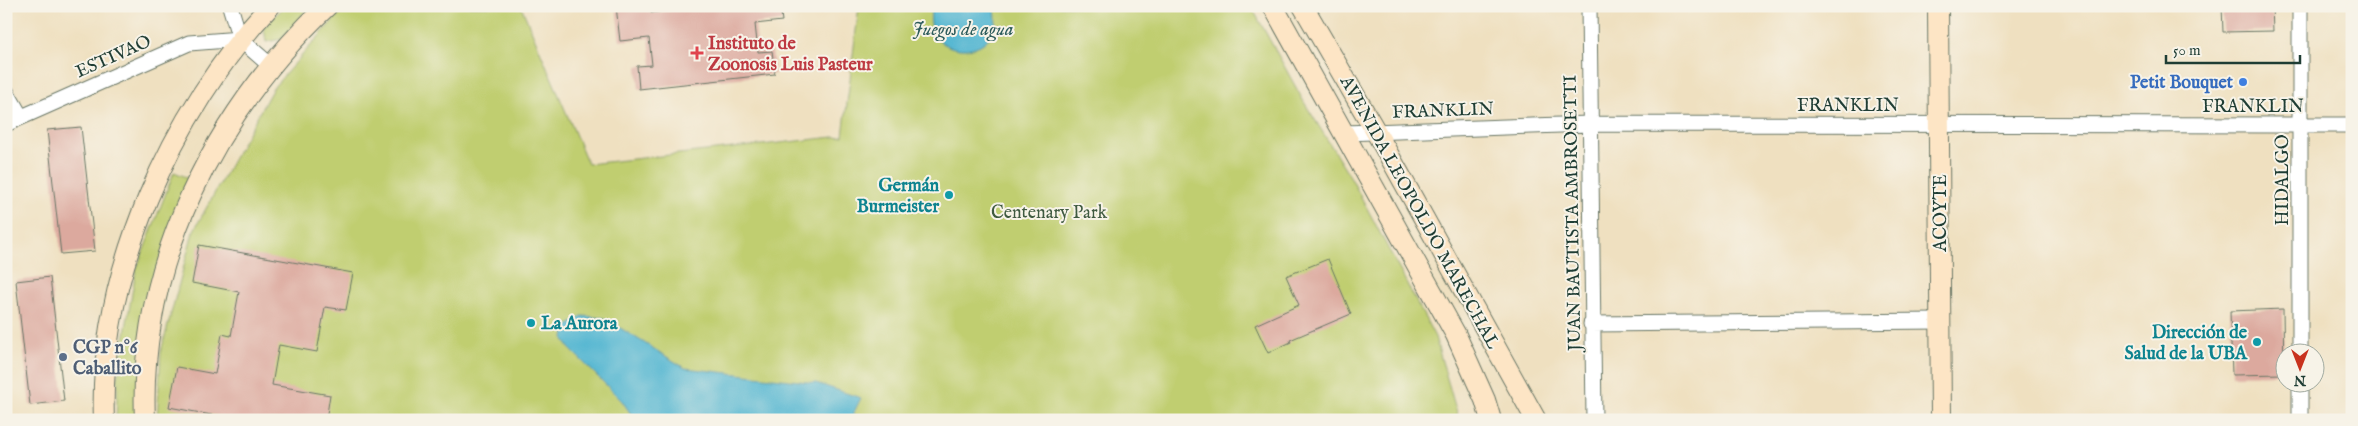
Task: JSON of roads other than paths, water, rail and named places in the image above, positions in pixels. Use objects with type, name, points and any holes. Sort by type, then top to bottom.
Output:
[{"type":"main road","points":[[104,420],[104,360],[111,316],[138,223],[162,167],[197,103],[240,38],[270,6]]},
{"type":"main road","points":[[145,420],[146,371],[154,308],[172,241],[194,184],[231,122],[272,67],[307,25],[327,6]]},
{"type":"main road","name":"AVENIDA LEOPOLDO MARECHAL","points":[[1273,6],[1456,335],[1485,400],[1491,420]]},
{"type":"main road","name":"AVENIDA LEOPOLDO MARECHAL","points":[[1302,6],[1376,132],[1536,420]]},
{"type":"main road","name":"ACOYTE","points":[[1938,6],[1941,420]]},
{"type":"street","points":[[230,6],[240,38],[272,67]]},
{"type":"street","name":"JUAN BAUTISTA AMBROSETTI","points":[[1589,6],[1591,324],[1594,420]]},
{"type":"street","name":"HIDALGO","points":[[2300,6],[2300,344]]},
{"type":"street","name":"ESTIVAO","points":[[6,124],[189,43],[240,38]]},
{"type":"street","points":[[6,90],[21,117]]},
{"type":"street","name":"FRANKLIN","points":[[1345,133],[1589,124],[2352,125]]},
{"type":"street","points":[[1591,324],[1941,321]]},
{"type":"street","points":[[2300,394],[2300,420]]},
{"type":"water","name":"Juegos de agua","points":[[932,6],[994,6],[995,24],[989,38],[978,46],[964,49],[950,47],[938,39],[931,25]]},
{"type":"water","points":[[582,316],[604,318],[685,368],[816,383],[861,398],[853,414],[866,420],[635,420],[622,401],[569,348],[564,339],[565,328]]},
{"type":"place","name":"Instituto de Zoonosis Luis Pasteur","points":[[697,53]]},
{"type":"place","name":"Petit Bouquet","points":[[2243,82]]},
{"type":"place","name":"Germán Burmeister","points":[[949,195]]},
{"type":"place","name":"La Aurora","points":[[531,323]]},
{"type":"place","name":"Dirección de Salud de la UBA","points":[[2257,342]]},
{"type":"place","name":"CGP n°6 Caballito","points":[[63,357]]},
{"type":"park label","name":"Centenary Park","points":[[1049,212]]}]
